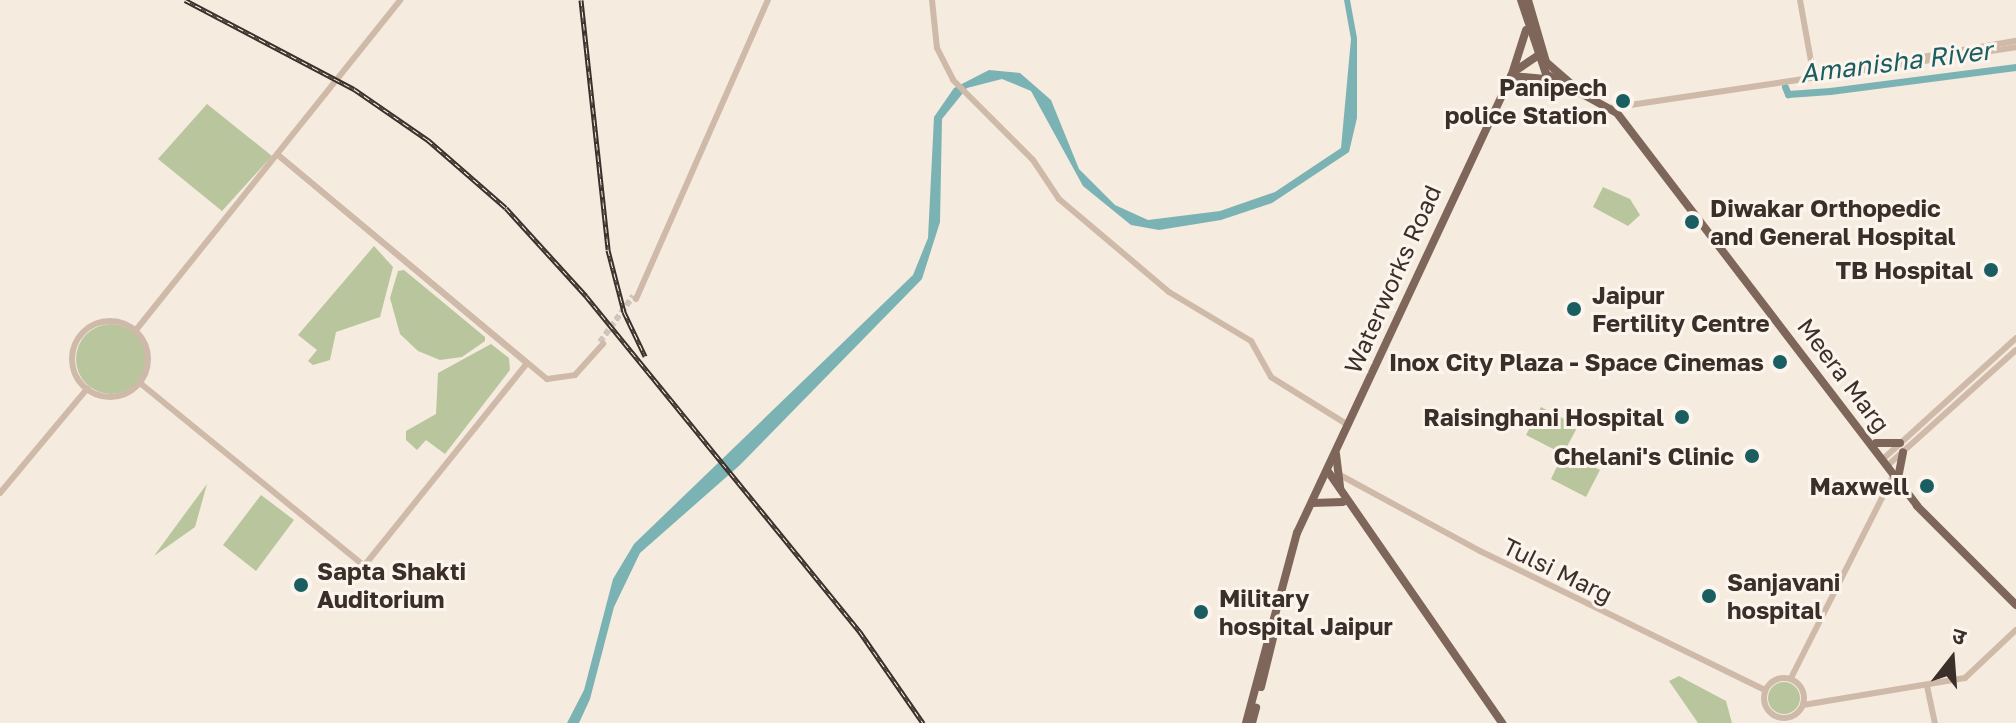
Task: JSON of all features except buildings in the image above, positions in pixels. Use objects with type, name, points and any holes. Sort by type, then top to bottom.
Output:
[{"type":"main road","name":"Meera Marg","points":[[1521,0],[1538,52],[1556,83],[1614,108],[1945,540],[2016,605]]},
{"type":"main road","points":[[1528,0],[1538,52]]},
{"type":"main road","name":"Waterworks Road","points":[[1249,723],[1287,576],[1312,503],[1511,75],[1527,25]]},
{"type":"main road","name":"Meera Marg","points":[[1538,52],[1559,77],[1614,108],[1891,466],[1949,536],[2016,598]]},
{"type":"main road","points":[[1517,61],[1538,52]]},
{"type":"main road","points":[[1511,75],[1538,52]]},
{"type":"main road","points":[[1511,75],[1529,73],[1556,83]]},
{"type":"main road","points":[[1876,443],[1900,443]]},
{"type":"main road","points":[[1335,452],[1340,489]]},
{"type":"main road","points":[[1891,466],[1903,452]]},
{"type":"main road","points":[[1326,473],[1472,683]]},
{"type":"main road","points":[[1326,473],[1343,502],[1500,723]]},
{"type":"main road","points":[[1312,503],[1343,502]]},
{"type":"street","points":[[136,330],[400,0]]},
{"type":"street","points":[[635,297],[768,0]]},
{"type":"street","points":[[932,0],[944,64],[989,119],[1033,160],[1059,199],[1169,292],[1251,341],[1271,377],[1348,425]]},
{"type":"street","points":[[1800,0],[1812,67],[1817,75]]},
{"type":"street","points":[[1614,108],[2016,41]]},
{"type":"street","points":[[1817,75],[2016,47]]},
{"type":"street","points":[[278,155],[547,379],[579,368],[601,343]]},
{"type":"street","points":[[113,321],[136,330],[148,350],[140,383],[115,397],[87,389],[73,370],[80,335],[113,321]]},
{"type":"street","points":[[1791,678],[1900,443],[2016,338]]},
{"type":"street","points":[[1903,452],[2016,350]]},
{"type":"street","points":[[140,383],[364,566],[527,363]]},
{"type":"street","points":[[0,493],[87,389]]},
{"type":"street","name":"Tulsi Marg","points":[[1340,475],[1480,551],[1765,690]]},
{"type":"street","points":[[1803,705],[1804,692],[1791,678],[1779,678],[1765,690],[1765,706],[1773,719],[1790,717],[1803,705],[1927,686],[1972,675],[2016,630]]},
{"type":"street","points":[[1927,686],[1935,723]]},
{"type":"green space","points":[[207,104],[272,156],[222,211],[158,159]]},
{"type":"green space","points":[[1603,187],[1630,199],[1640,215],[1628,226],[1593,207]]},
{"type":"green space","points":[[374,246],[393,267],[380,317],[336,332],[330,360],[313,365],[308,361],[317,350],[298,335]]},
{"type":"green space","points":[[404,270],[485,337],[485,341],[462,357],[440,360],[418,351],[400,334],[390,298],[398,271]]},
{"type":"green space","points":[[111,324],[136,334],[146,359],[136,384],[111,394],[86,384],[76,359],[86,334]]},
{"type":"green space","points":[[491,344],[509,358],[510,370],[445,454],[426,440],[417,450],[406,440],[406,431],[436,414],[438,373]]},
{"type":"green space","points":[[1541,407],[1578,426],[1564,452],[1600,470],[1586,497],[1551,479],[1563,454],[1526,435]]},
{"type":"green space","points":[[207,484],[195,527],[154,556],[184,515]]},
{"type":"green space","points":[[261,495],[294,520],[256,571],[223,545]]},
{"type":"green space","points":[[1679,676],[1726,701],[1732,723],[1698,723],[1669,681]]},
{"type":"green space","points":[[1784,682],[1795,687],[1800,698],[1795,709],[1784,714],[1773,709],[1768,698],[1773,687]]},
{"type":"water","points":[[1344,0],[1350,0],[1357,38],[1357,118],[1349,152],[1272,203],[1221,220],[1159,230],[1131,225],[1083,186],[1031,91],[1002,79],[967,88],[942,119],[940,222],[922,279],[740,465],[640,553],[614,607],[590,699],[579,723],[567,723],[584,690],[613,579],[634,544],[913,275],[928,238],[934,117],[954,88],[989,70],[1020,73],[1051,100],[1079,169],[1115,205],[1148,220],[1220,211],[1275,192],[1341,148],[1351,39]]},
{"type":"waterway","name":"Amanisha River","points":[[1785,87],[1788,94],[1830,91],[2016,67]]},
{"type":"tunnel","points":[[600,342],[633,296]]},
{"type":"railway","points":[[185,0],[354,89],[428,140],[506,208],[586,296],[860,632],[923,723]]},
{"type":"railway","points":[[581,0],[608,250],[624,312],[645,356]]},
{"type":"place","name":"Panipech police Station","points":[[1623,101]]},
{"type":"place","name":"Diwakar Orthopedic and General Hospital","points":[[1692,222]]},
{"type":"place","name":"TB Hospital","points":[[1991,270]]},
{"type":"place","name":"Jaipur Fertility Centre","points":[[1574,309]]},
{"type":"place","name":"Inox City Plaza - Space Cinemas","points":[[1780,362]]},
{"type":"place","name":"Raisinghani Hospital","points":[[1682,417]]},
{"type":"place","name":"Chelani's Clinic","points":[[1752,456]]},
{"type":"place","name":"Maxwell","points":[[1927,486]]},
{"type":"place","name":"Sapta Shakti Auditorium","points":[[301,585]]},
{"type":"place","name":"Sanjavani hospital","points":[[1709,596]]},
{"type":"place","name":"Military hospital Jaipur","points":[[1201,612]]}]
